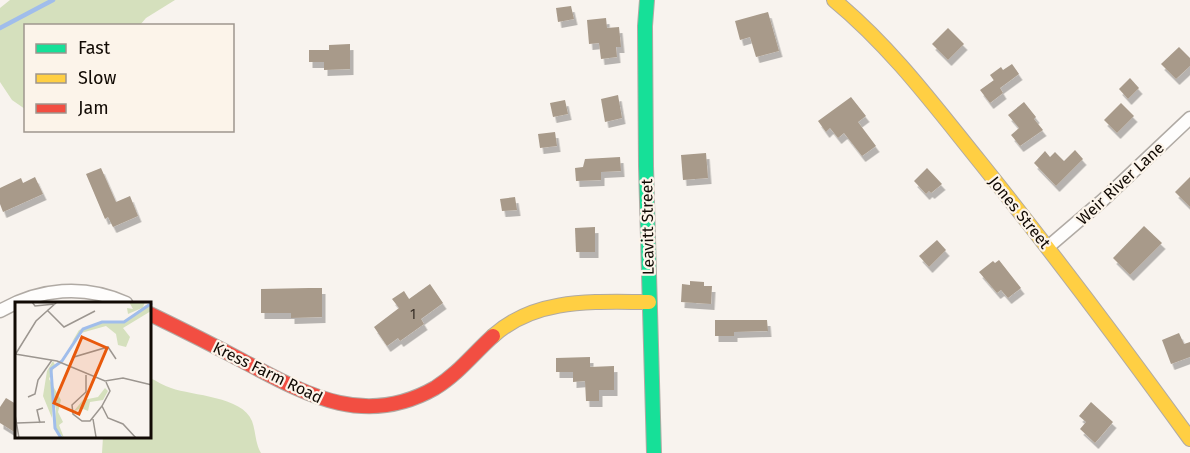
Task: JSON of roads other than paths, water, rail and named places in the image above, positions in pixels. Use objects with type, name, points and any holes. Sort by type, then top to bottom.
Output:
[{"type":"street","name":"Leavitt Street","points":[[647,0],[645,94],[654,453]]},
{"type":"street","name":"Jones Street","points":[[834,0],[861,23],[900,64],[1048,247],[1190,439]]},
{"type":"street","name":"Weir River Lane","points":[[1048,247],[1103,200],[1190,118]]},
{"type":"street","points":[[20,302],[36,295],[61,290],[105,295],[123,302]]},
{"type":"street","name":"Kress Farm Road","points":[[152,315],[324,400],[372,407],[393,404],[440,385],[460,369],[502,327],[531,312],[577,302],[649,302]]},
{"type":"street","points":[[0,311],[15,304]]},
{"type":"waterway","points":[[0,28],[53,0]]}]
